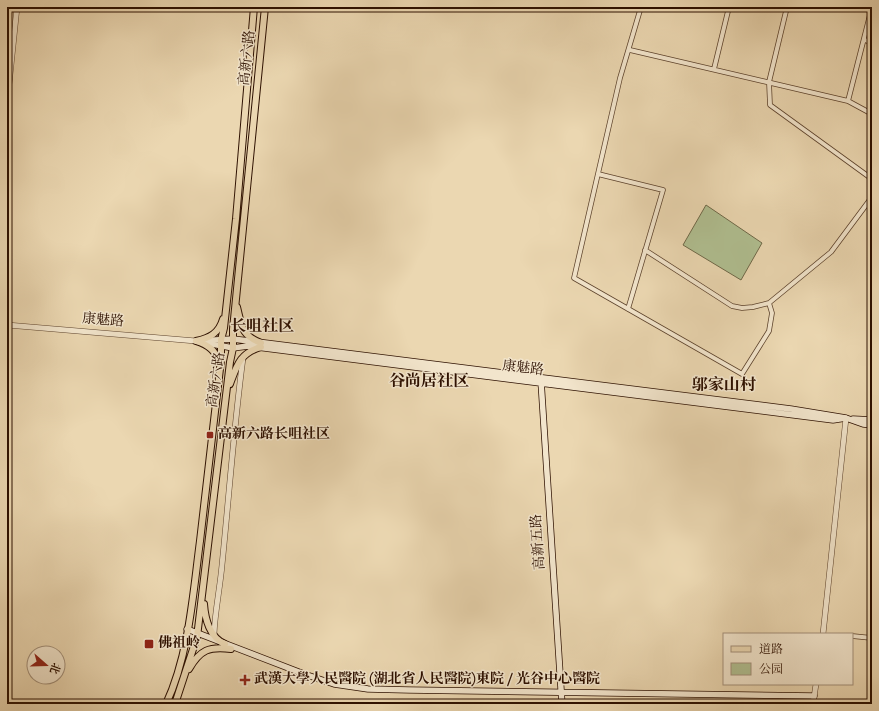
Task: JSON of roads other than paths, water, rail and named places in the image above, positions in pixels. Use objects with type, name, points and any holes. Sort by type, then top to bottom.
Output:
[{"type":"main road","name":"高新六路","points":[[166,704],[176,676],[187,632],[193,598],[236,219],[254,7]]},
{"type":"main road","name":"高新六路","points":[[175,704],[198,635],[230,362],[233,348],[236,303],[265,7]]},
{"type":"main road","points":[[236,303],[242,328],[251,339],[261,345]]},
{"type":"main road","points":[[196,341],[207,338],[218,330],[227,304]]},
{"type":"main road","name":"康魅路","points":[[221,343],[233,340],[261,345],[541,381],[791,409],[846,418],[872,420]]},
{"type":"main road","points":[[196,341],[209,346],[213,350],[218,357],[220,366]]},
{"type":"main road","name":"康魅路","points":[[196,341],[221,343],[233,348],[261,345]]},
{"type":"main road","points":[[227,393],[236,369],[243,358],[250,350],[261,345]]},
{"type":"main road","name":"高新五路","points":[[541,381],[562,704]]},
{"type":"main road","name":"康魅路","points":[[846,418],[863,424],[872,425]]},
{"type":"main road","points":[[203,592],[205,614],[218,641],[225,644]]},
{"type":"main road","points":[[187,632],[225,644],[304,674],[341,685],[368,689],[814,700]]},
{"type":"main road","points":[[198,635],[303,677],[334,687],[368,692],[409,694],[561,694]]},
{"type":"main road","points":[[182,681],[192,664],[207,650],[214,648],[230,649]]},
{"type":"street","points":[[7,104],[17,7]]},
{"type":"street","points":[[642,7],[630,50],[620,78],[574,278],[742,374],[769,331],[772,313],[769,303]]},
{"type":"street","points":[[714,69],[729,7]]},
{"type":"street","points":[[787,7],[769,82],[770,105],[872,179]]},
{"type":"street","points":[[848,101],[865,40],[872,7]]},
{"type":"street","points":[[865,40],[872,43]]},
{"type":"street","points":[[630,50],[848,101],[872,114]]},
{"type":"street","points":[[598,174],[663,190],[628,309]]},
{"type":"street","points":[[645,250],[732,306],[742,308],[753,307],[769,303],[831,252],[872,197]]},
{"type":"street","name":"康魅路","points":[[7,325],[196,341]]},
{"type":"street","points":[[214,634],[214,618],[222,573],[237,401],[243,358]]},
{"type":"street","points":[[823,633],[846,418]]},
{"type":"street","points":[[853,636],[872,638]]},
{"type":"street","points":[[814,700],[816,685]]},
{"type":"place","name":"高新六路长咀社区","points":[[210,435]]},
{"type":"place","name":"佛祖岭","points":[[149,644]]},
{"type":"place","name":"武漢大學人民醫院 (湖北省人民醫院)東院 / 光谷中心醫院","points":[[245,680]]},
{"type":"district","name":"长咀社区","points":[[262,327]]},
{"type":"district","name":"谷尚居社区","points":[[429,382]]},
{"type":"district","name":"邬家山村","points":[[724,386]]}]
